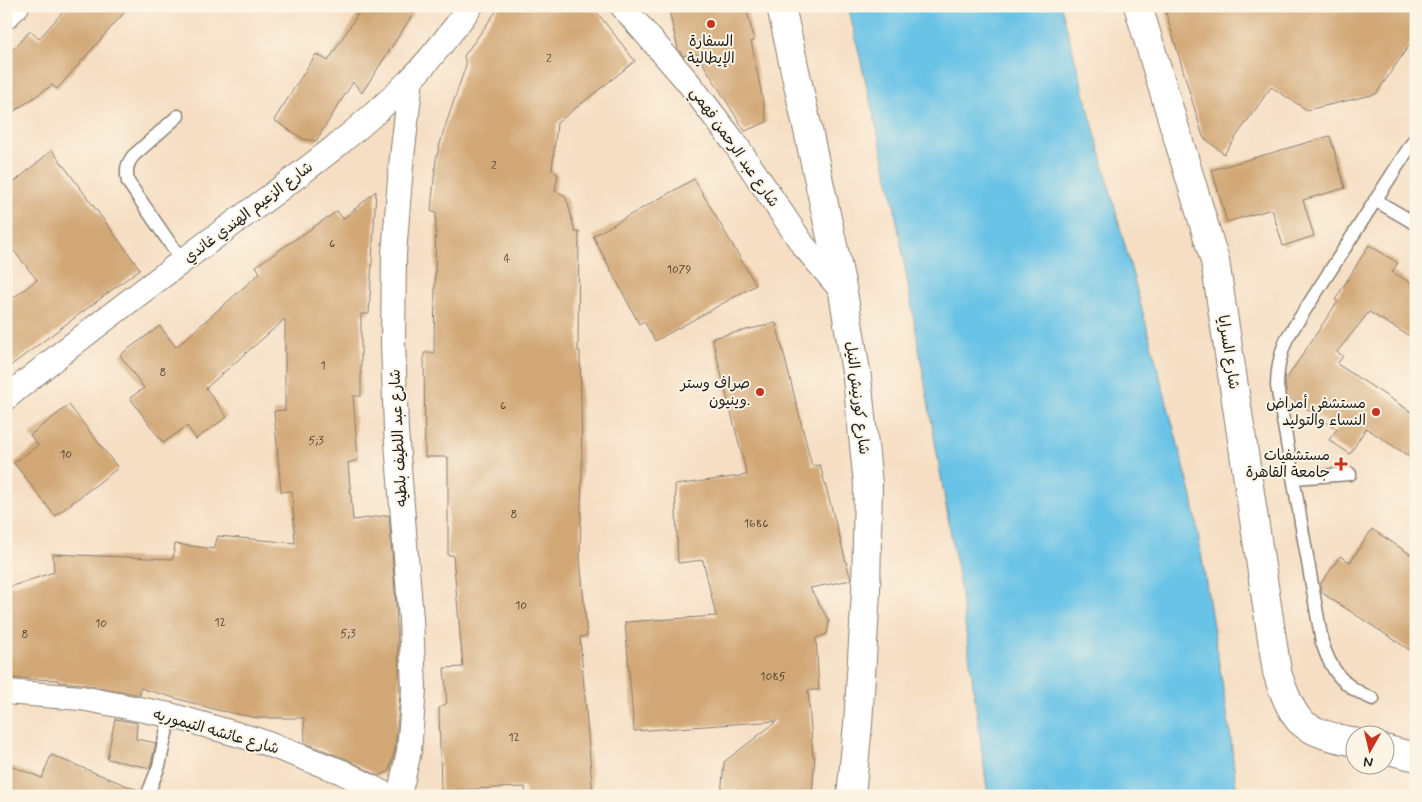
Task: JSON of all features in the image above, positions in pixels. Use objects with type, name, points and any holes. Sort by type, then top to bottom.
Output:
[{"type":"main road","name":"شارع كورنيش النيل","points":[[780,6],[843,292],[857,378],[868,484],[864,620],[858,724],[851,796]]},
{"type":"main road","name":"شارع السرايا","points":[[1138,6],[1215,261],[1277,672],[1281,688],[1300,721],[1318,732],[1344,739]]},
{"type":"main road","points":[[1394,752],[1416,757]]},
{"type":"street","points":[[6,17],[17,6]]},
{"type":"street","name":"شارع الزعيم الهندي غاندي","points":[[6,398],[64,350],[311,165],[364,122],[411,79],[452,32],[471,6]]},
{"type":"street","name":"شارع عبد الرحمن فهمي","points":[[622,6],[694,90],[734,142],[803,245],[843,292]]},
{"type":"street","name":"شارع عبد اللطيف بلطيه","points":[[399,796],[409,751],[414,689],[411,618],[396,430],[393,342],[394,283],[401,166],[411,79]]},
{"type":"street","name":"شارع عائشه التيموريه","points":[[6,692],[82,698],[170,714],[274,747],[342,772],[388,796]]},
{"type":"lane","points":[[178,116],[133,156],[127,164],[126,172],[128,182],[182,261]]},
{"type":"lane","points":[[1373,699],[1358,693],[1334,671],[1322,642],[1277,386],[1277,369],[1280,353],[1287,338],[1416,137]]},
{"type":"lane","points":[[1375,200],[1416,224]]},
{"type":"lane","points":[[1293,478],[1350,474]]},
{"type":"lane","points":[[147,796],[159,766],[170,714]]},
{"type":"water","points":[[848,6],[1061,6],[1192,497],[1230,731],[1237,796],[988,796],[960,587],[893,198]]},
{"type":"building","points":[[68,6],[130,6],[57,89],[52,85],[6,117],[6,57],[30,31],[39,39]]},
{"type":"building","points":[[363,6],[418,6],[362,93],[353,82],[316,141],[303,139],[274,120],[316,54],[328,61]]},
{"type":"building","points":[[500,6],[592,6],[635,61],[557,123],[552,170],[558,175],[555,191],[564,195],[568,203],[575,232],[579,232],[578,351],[580,351],[582,463],[580,558],[587,636],[580,637],[593,796],[526,796],[525,787],[441,790],[439,708],[447,703],[444,668],[463,667],[453,555],[448,555],[448,457],[425,457],[424,353],[434,353],[436,213],[431,211],[436,159],[466,65],[464,56]]},
{"type":"building","points":[[668,6],[746,6],[754,41],[751,41],[767,122],[745,131],[697,54],[683,56],[678,49]]},
{"type":"building","points":[[1164,6],[1416,6],[1416,35],[1376,94],[1307,110],[1271,87],[1224,154],[1203,137]]},
{"type":"building","points":[[1330,136],[1345,188],[1303,200],[1314,236],[1283,246],[1272,209],[1227,222],[1212,170]]},
{"type":"building","points":[[52,150],[140,269],[6,369],[6,303],[37,280],[6,241],[6,189]]},
{"type":"building","points":[[694,179],[756,285],[655,341],[644,321],[639,324],[593,236]]},
{"type":"building","points":[[376,191],[369,314],[361,314],[361,396],[353,396],[358,460],[348,463],[353,520],[389,515],[396,604],[400,696],[395,749],[389,771],[378,776],[347,759],[305,743],[304,718],[257,718],[217,710],[140,688],[140,695],[83,684],[58,682],[58,680],[6,678],[6,588],[54,572],[53,554],[173,559],[175,544],[214,549],[218,536],[295,543],[292,491],[281,492],[274,411],[285,410],[285,319],[206,388],[227,417],[196,439],[187,426],[163,443],[130,398],[144,388],[120,355],[160,326],[176,347],[260,273],[256,266],[337,211],[343,219]]},
{"type":"building","points":[[1369,245],[1398,263],[1392,272],[1416,286],[1416,340],[1369,312],[1337,352],[1343,356],[1337,364],[1416,415],[1416,461],[1366,428],[1350,454],[1329,440],[1337,429],[1287,396],[1285,381],[1338,301],[1335,300]]},
{"type":"building","points":[[776,323],[812,466],[820,465],[851,580],[810,588],[829,621],[827,634],[816,638],[819,690],[808,690],[813,756],[815,756],[812,796],[721,796],[724,762],[777,721],[634,731],[625,622],[716,616],[703,560],[678,563],[675,485],[747,475],[712,338]]},
{"type":"building","points":[[69,405],[118,468],[55,516],[14,463],[38,445],[30,435]]},
{"type":"building","points":[[1372,529],[1416,558],[1416,654],[1322,593],[1320,585],[1340,556],[1350,562]]},
{"type":"building","points":[[115,719],[137,723],[136,739],[156,743],[150,768],[107,759]]},
{"type":"building","points":[[51,755],[140,791],[139,796],[6,796],[6,764],[42,778]]},
{"type":"place","name":"السفارة الإيطالية","points":[[711,24]]},
{"type":"place","name":"صراف وستر وينيون.","points":[[760,392]]},
{"type":"place","name":"مستشفى أمراض النساء والتوليد","points":[[1376,412]]},
{"type":"place","name":"مستشفيات جامعة القاهرة","points":[[1341,464]]}]
